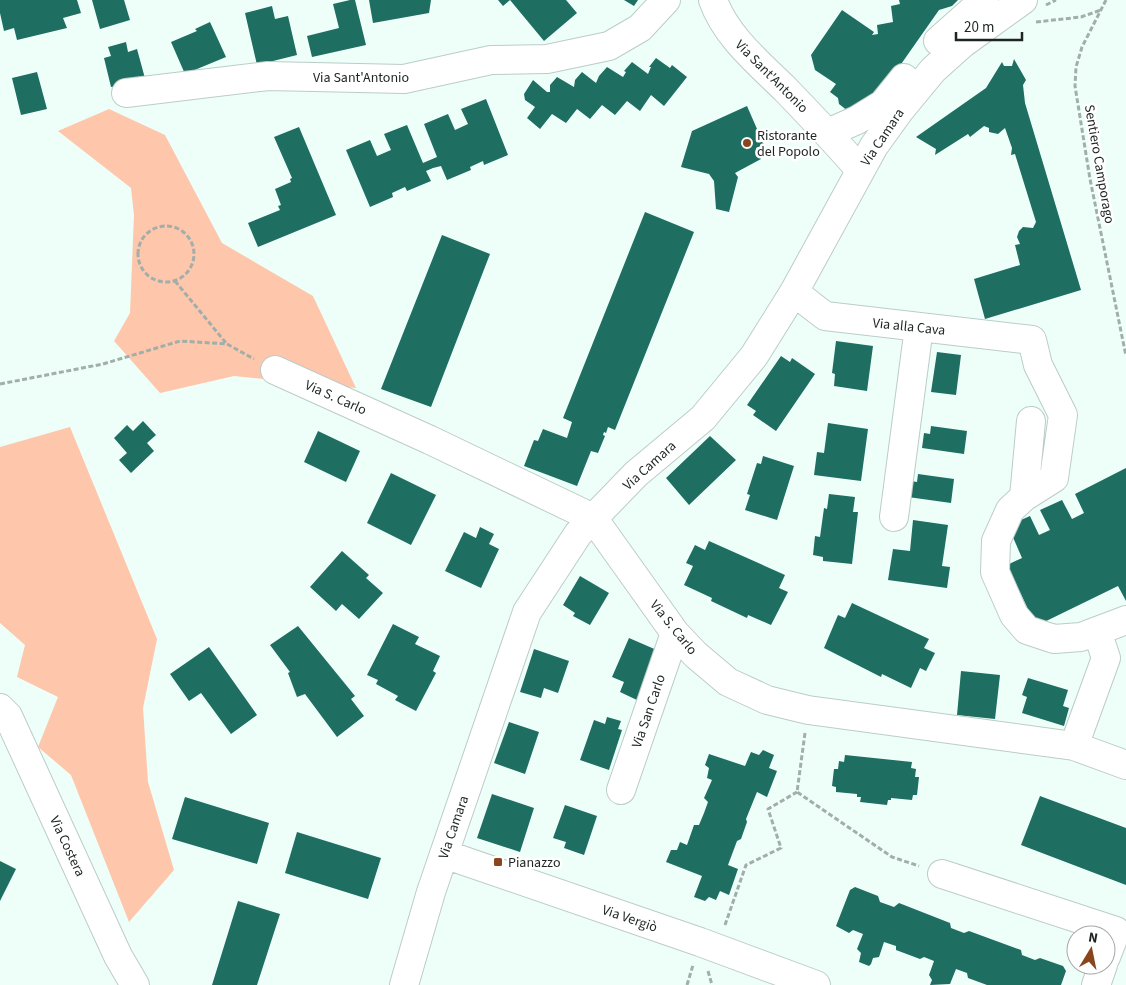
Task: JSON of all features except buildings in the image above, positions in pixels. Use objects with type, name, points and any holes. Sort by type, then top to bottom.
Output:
[{"type":"street","name":"Via Sant'Antonio","points":[[126,93],[268,76],[404,79],[491,60],[547,59],[609,46],[640,28],[666,0]]},
{"type":"street","name":"Via Sant'Antonio","points":[[713,0],[718,16],[733,36],[828,133],[860,170]]},
{"type":"street","points":[[828,133],[857,120],[882,104],[921,57],[1012,5]]},
{"type":"street","name":"Via Camara","points":[[404,985],[444,854],[527,612],[578,534],[636,474],[703,418],[754,356],[794,292],[860,170],[900,110],[933,70],[962,44],[1012,5]]},
{"type":"street","name":"Via alla Cava","points":[[794,292],[825,316],[1032,340],[1038,365],[1063,416],[1054,478],[1024,497]]},
{"type":"street","points":[[894,517],[919,327]]},
{"type":"street","name":"Via S. Carlo","points":[[275,370],[430,440],[593,518],[675,632],[696,655],[728,682],[767,700],[808,710],[1074,746],[1126,766]]},
{"type":"street","points":[[1031,421],[1024,497],[1010,510],[996,541],[995,572],[1014,615],[1027,630],[1054,639],[1081,638],[1126,620]]},
{"type":"street","points":[[1074,746],[1106,658],[1097,631]]},
{"type":"street","name":"Via San Carlo","points":[[621,790],[675,632]]},
{"type":"street","name":"Via Costera","points":[[0,708],[8,716],[118,956],[135,985]]},
{"type":"street","name":"Via Vergiò","points":[[444,854],[717,948],[816,985]]},
{"type":"street","points":[[942,874],[1098,925]]},
{"type":"path","name":"Sentiero Camporago","points":[[1106,0],[1082,47],[1076,66],[1075,86],[1090,179],[1126,356]]},
{"type":"path","points":[[1012,5],[1081,17],[1101,9]]},
{"type":"path","points":[[172,227],[180,231],[192,244],[194,253],[189,270],[175,281],[157,281],[142,269],[138,251],[141,242],[154,229],[172,227]]},
{"type":"path","points":[[175,281],[226,344],[275,370]]},
{"type":"path","points":[[0,384],[103,364],[180,341],[226,344]]},
{"type":"path","points":[[797,792],[808,710]]},
{"type":"path","points":[[797,792],[892,856],[942,874]]},
{"type":"path","points":[[717,948],[746,864],[781,848],[768,809],[797,792]]},
{"type":"shaded area","points":[[109,109],[165,135],[222,243],[313,296],[356,388],[234,376],[160,393],[114,341],[130,313],[134,215],[131,188],[58,131]]},
{"type":"shaded area","points":[[70,427],[157,639],[143,708],[148,782],[174,870],[129,922],[71,775],[38,747],[58,697],[17,677],[25,645],[0,623],[0,447]]},
{"type":"place","name":"Ristorante del Popolo","points":[[747,143]]},
{"type":"place","name":"Pianazzo","points":[[498,862]]}]
